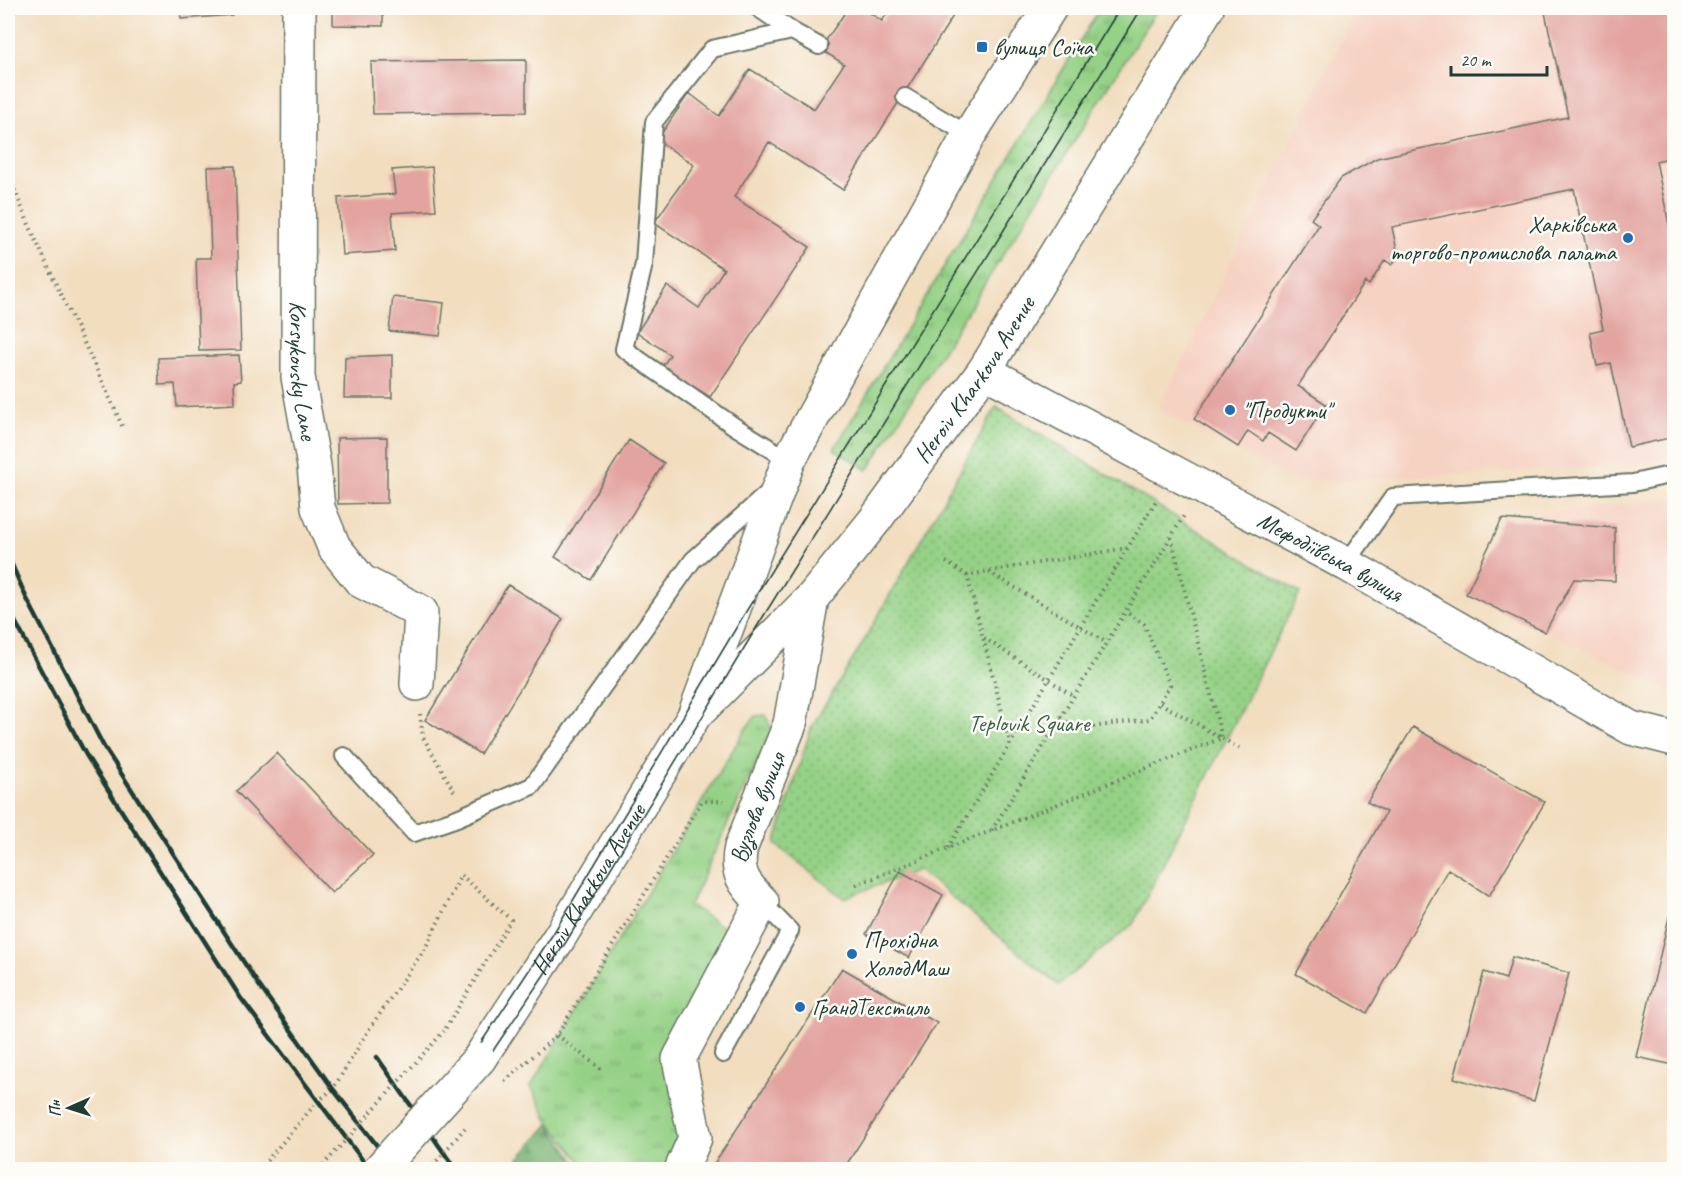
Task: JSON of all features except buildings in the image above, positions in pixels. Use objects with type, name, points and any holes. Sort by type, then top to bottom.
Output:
[{"type":"main road","name":"Korsykovsky Lane","points":[[299,8],[298,377],[314,466],[318,508],[334,547],[361,581],[421,612],[417,684]]},
{"type":"main road","name":"Heroiv Kharkova Avenue","points":[[379,1170],[478,1059],[560,938],[694,716],[784,471],[969,135],[1050,8]]},
{"type":"main road","name":"Heroiv Kharkova Avenue","points":[[694,716],[812,598],[875,520],[984,371],[1207,8]]},
{"type":"main road","name":"Мефодіївська вулиця","points":[[984,371],[1346,564],[1631,728],[1674,739]]},
{"type":"main road","name":"Вузлова вулиця","points":[[681,1170],[695,1138],[679,1059],[762,902],[745,885],[738,860],[741,846],[790,724],[812,598]]},
{"type":"lane","points":[[758,8],[819,46]]},
{"type":"lane","points":[[344,756],[414,833],[457,818],[532,786],[693,560],[784,471],[734,426],[624,349],[644,264],[654,122],[712,49],[792,31]]},
{"type":"lane","points":[[905,96],[969,135]]},
{"type":"lane","points":[[1346,564],[1393,497],[1634,483],[1674,474]]},
{"type":"lane","points":[[723,1054],[790,931],[762,902]]},
{"type":"path","points":[[8,173],[27,224],[96,364],[123,428]]},
{"type":"path","points":[[992,831],[1172,537],[1186,480]]},
{"type":"path","points":[[947,849],[1128,548],[1186,480]]},
{"type":"path","points":[[1172,537],[1222,738]]},
{"type":"path","points":[[946,562],[967,575],[1128,548]]},
{"type":"path","points":[[988,571],[1107,643]]},
{"type":"path","points":[[967,575],[1010,744]]},
{"type":"path","points":[[1061,718],[1077,729],[1150,719],[1160,703],[1170,685],[1144,624],[1126,612]]},
{"type":"path","points":[[983,637],[1074,696]]},
{"type":"path","points":[[417,684],[423,737],[455,793]]},
{"type":"path","points":[[1160,703],[1239,748]]},
{"type":"path","points":[[855,885],[1222,738]]},
{"type":"path","points":[[505,1082],[557,1035],[702,801],[727,801]]},
{"type":"path","points":[[259,1170],[317,1102],[333,1089],[370,1028],[426,947],[461,875],[512,920],[444,1031],[319,1170]]},
{"type":"path","points":[[557,1035],[601,1069]]},
{"type":"shaded area","points":[[1357,8],[1674,8],[1674,458],[1641,465],[1298,482],[1158,410]]},
{"type":"shaded area","points":[[1674,498],[1674,692],[1466,594],[1502,519]]},
{"type":"green space","points":[[1100,8],[1158,8],[868,470],[834,449]]},
{"type":"green space","name":"Teplovik Square","points":[[996,407],[1300,593],[1133,924],[1058,985],[919,870],[844,898],[775,844],[811,728],[861,646]]},
{"type":"green space","points":[[765,715],[772,729],[690,905],[749,945],[678,1076],[691,1169],[587,1169],[547,1119],[531,1086],[746,728],[756,716]]},
{"type":"green space","points":[[549,1124],[581,1169],[510,1169]]},
{"type":"tram line","points":[[372,1170],[465,1067],[553,934],[742,618],[1120,8]]},
{"type":"tram line","points":[[391,1170],[476,1076],[566,942],[758,625],[1142,8]]},
{"type":"railway","points":[[8,556],[26,597],[104,747],[258,984],[333,1089],[396,1170]]},
{"type":"railway","points":[[8,608],[86,755],[240,997],[370,1170]]},
{"type":"railway","points":[[377,1057],[456,1170]]},
{"type":"place","name":"вулиця Соїча","points":[[982,47]]},
{"type":"place","name":"Харківська торгово-промислова палата","points":[[1628,238]]},
{"type":"place","name":"\"Продукти\"","points":[[1230,410]]},
{"type":"place","name":"Прохідна ХолодМаш","points":[[852,954]]},
{"type":"place","name":"ГрандТекстиль","points":[[800,1007]]}]
